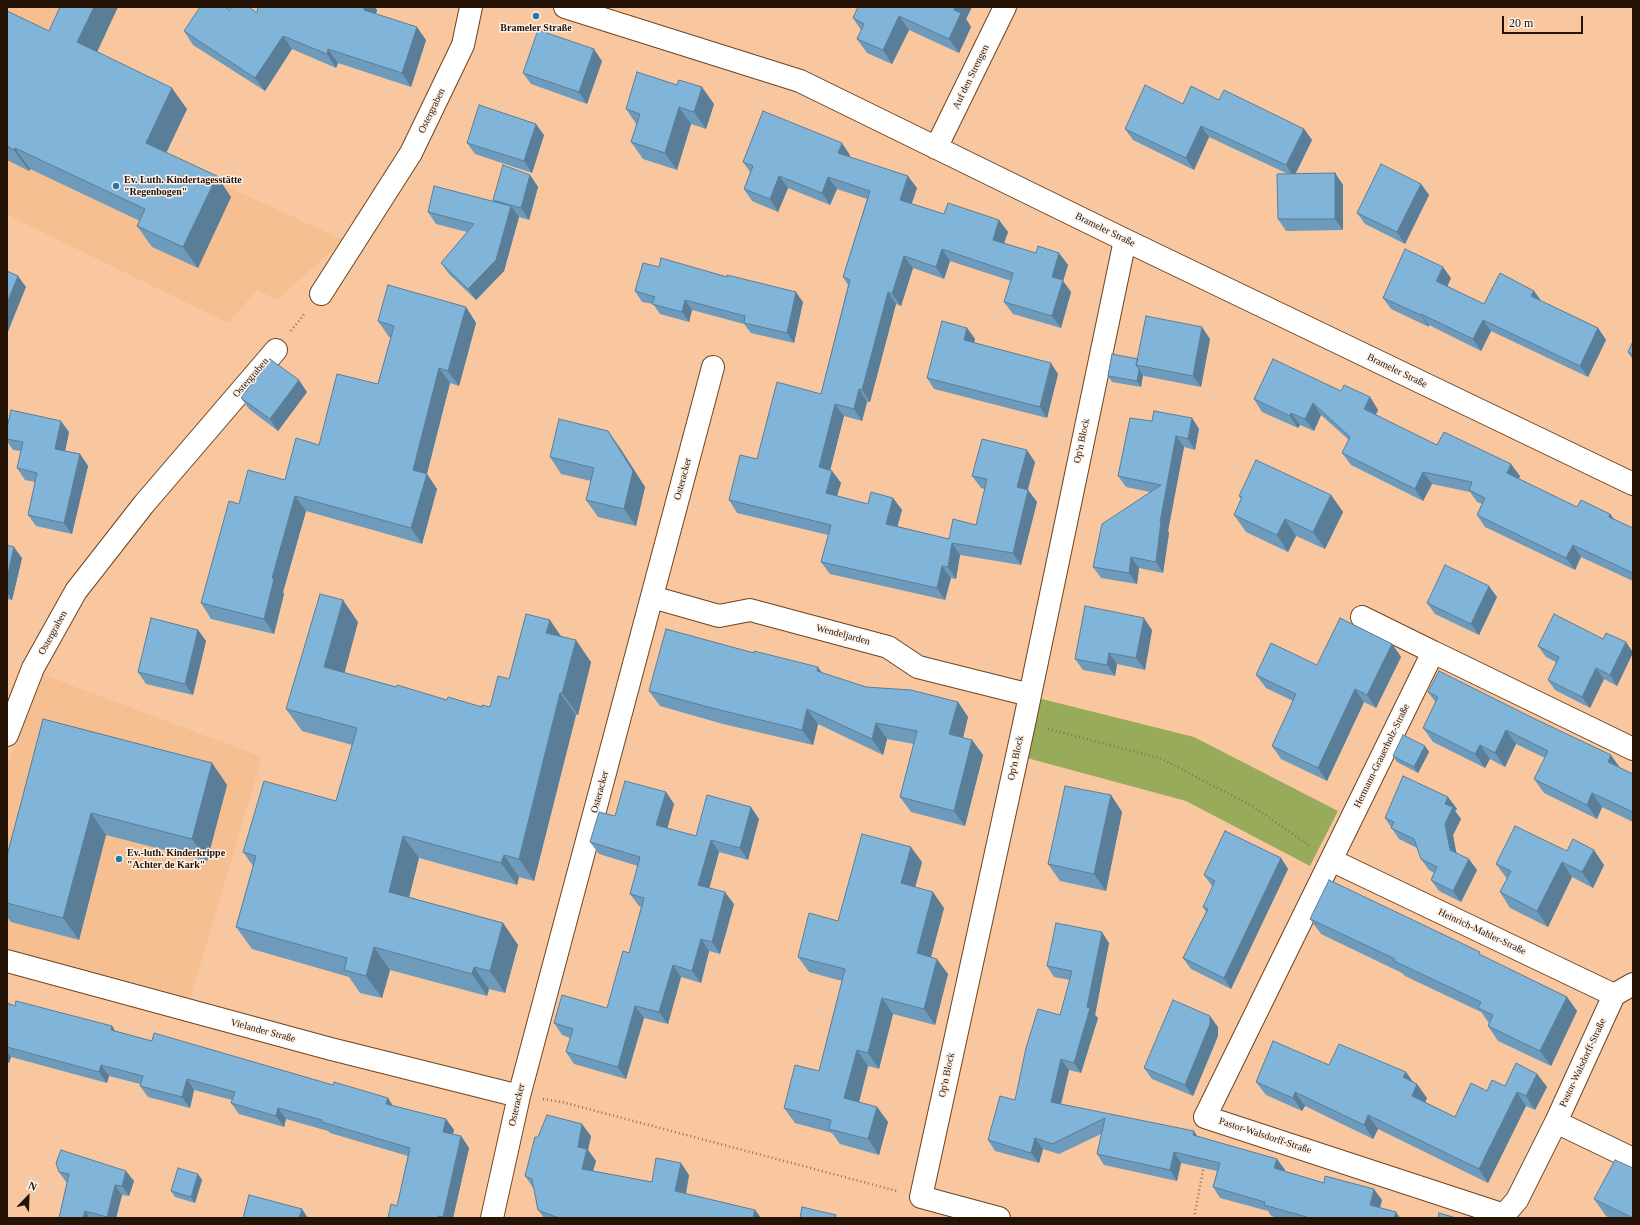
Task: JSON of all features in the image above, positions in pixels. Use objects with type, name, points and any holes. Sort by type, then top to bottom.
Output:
[{"type":"street","name":"Ostergraben","points":[[321,294],[411,153],[463,45],[470,7]]},
{"type":"street","name":"Brameler Straße","points":[[565,7],[800,82],[1633,484]]},
{"type":"street","name":"Auf den Strengen","points":[[936,148],[1005,7]]},
{"type":"street","name":"Op'n Block","points":[[921,1197],[1024,724],[1125,240]]},
{"type":"street","name":"Ostergraben","points":[[7,735],[33,668],[76,591],[144,504],[276,350]]},
{"type":"street","name":"Osteracker","points":[[492,1218],[519,1096],[713,367]]},
{"type":"street","name":"Wendeljarden","points":[[652,597],[719,616],[750,610],[888,647],[918,667],[1030,695]]},
{"type":"street","points":[[1362,617],[1633,749]]},
{"type":"street","name":"Hermann-Grauerholz-Straße","points":[[1331,860],[1433,652]]},
{"type":"street","name":"Heinrich-Mahler-Straße","points":[[1331,860],[1614,995]]},
{"type":"street","name":"Pastor-Walsdorff-Straße","points":[[1331,860],[1205,1117],[1510,1216],[1556,1122],[1614,995]]},
{"type":"street","name":"Vielander Straße","points":[[7,961],[331,1049],[519,1096]]},
{"type":"street","points":[[1614,995],[1633,984]]},
{"type":"street","points":[[1556,1122],[1633,1159]]},
{"type":"street","points":[[921,1197],[999,1218]]},
{"type":"path","name":"Ostergraben","points":[[276,350],[321,294]]},
{"type":"path","points":[[1024,724],[1160,758],[1254,807],[1331,860]]},
{"type":"path","points":[[519,1096],[562,1102],[921,1197]]},
{"type":"path","points":[[1194,1218],[1205,1159]]},
{"type":"shaded area","name":"Ev. Luth. Kindertagesstätte \"Regenbogen\"","points":[[7,7],[85,7],[41,98],[164,158],[344,240],[277,300],[257,290],[228,323],[7,215]]},
{"type":"shaded area","name":"Ev.-luth. Kinderkrippe \"Achter de Kark\"","points":[[42,674],[262,757],[189,1003],[7,953],[7,766]]},
{"type":"green space","points":[[1038,698],[1194,737],[1338,811],[1310,866],[1186,801],[1027,758]]},
{"type":"building","points":[[60,7],[94,7],[77,42],[172,88],[146,143],[217,176],[183,247],[137,226],[145,209],[15,148],[14,150],[7,146],[7,11],[49,31]]},
{"type":"building","points":[[200,7],[225,7],[230,10],[231,7],[249,7],[257,13],[258,7],[364,7],[364,10],[417,27],[402,73],[328,49],[327,54],[283,36],[255,78],[184,31]]},
{"type":"building","points":[[858,7],[955,7],[954,10],[961,13],[949,39],[899,16],[883,50],[857,39],[864,24],[853,18]]},
{"type":"building","points":[[538,30],[594,49],[579,92],[523,73]]},
{"type":"building","points":[[637,72],[677,85],[679,80],[702,87],[694,112],[679,107],[665,153],[631,142],[640,114],[626,109]]},
{"type":"building","points":[[1145,85],[1183,104],[1191,86],[1219,100],[1224,90],[1304,129],[1286,165],[1201,126],[1186,158],[1125,129]]},
{"type":"building","points":[[479,105],[536,124],[524,161],[467,143]]},
{"type":"building","points":[[763,111],[842,143],[838,153],[908,176],[900,200],[944,214],[948,203],[999,220],[993,240],[1036,253],[1038,246],[1059,253],[1052,277],[1063,280],[1052,316],[1004,302],[1013,273],[942,249],[936,267],[904,256],[892,294],[888,292],[862,390],[859,389],[854,409],[835,404],[819,467],[832,471],[826,493],[868,504],[871,492],[893,498],[886,524],[949,539],[953,519],[976,525],[987,479],[972,476],[982,439],[1027,450],[1017,487],[1028,490],[1013,553],[952,543],[948,567],[942,566],[937,588],[821,562],[831,525],[729,500],[740,455],[757,459],[777,382],[821,394],[850,280],[843,277],[870,191],[828,177],[822,193],[779,176],[770,199],[744,189],[753,166],[743,162]]},
{"type":"building","points":[[1381,164],[1421,184],[1397,232],[1357,213]]},
{"type":"building","points":[[503,165],[530,175],[521,208],[493,200]]},
{"type":"building","points":[[1335,173],[1335,219],[1278,219],[1277,174]]},
{"type":"building","points":[[434,186],[511,206],[496,260],[468,289],[441,263],[474,224],[428,212]]},
{"type":"building","points":[[1405,249],[1443,267],[1436,281],[1484,304],[1500,273],[1534,291],[1531,296],[1598,328],[1580,366],[1483,320],[1473,339],[1383,298]]},
{"type":"building","points":[[661,258],[727,277],[727,275],[796,292],[787,333],[744,323],[745,316],[685,300],[682,312],[652,304],[655,297],[635,291],[643,263],[659,267]]},
{"type":"building","points":[[7,271],[18,276],[7,303]]},
{"type":"building","points":[[388,285],[466,307],[448,371],[439,368],[413,470],[427,474],[411,528],[295,496],[272,578],[274,579],[264,619],[201,603],[229,501],[239,504],[248,470],[285,480],[296,438],[319,445],[337,374],[378,384],[394,326],[378,321]]},
{"type":"building","points":[[1146,316],[1202,327],[1193,376],[1136,365]]},
{"type":"building","points":[[942,321],[967,328],[964,340],[1051,363],[1040,407],[927,378]]},
{"type":"building","points":[[1633,341],[1633,355],[1628,352]]},
{"type":"building","points":[[1112,354],[1138,359],[1136,365],[1139,369],[1137,381],[1108,376]]},
{"type":"building","points":[[270,359],[299,380],[270,419],[241,398]]},
{"type":"building","points":[[1273,359],[1341,391],[1344,385],[1370,397],[1364,409],[1437,445],[1444,432],[1511,464],[1507,473],[1577,507],[1581,500],[1610,514],[1609,517],[1633,528],[1633,573],[1573,545],[1566,558],[1477,515],[1485,498],[1469,490],[1472,482],[1423,472],[1415,489],[1342,453],[1350,437],[1313,403],[1305,419],[1291,413],[1290,416],[1254,399]]},
{"type":"building","points":[[11,410],[61,421],[55,449],[80,454],[64,523],[28,515],[37,473],[17,468],[23,442],[7,439],[7,428]]},
{"type":"building","points":[[1154,411],[1192,418],[1188,439],[1176,436],[1160,522],[1156,562],[1131,557],[1129,573],[1093,567],[1102,524],[1161,485],[1118,476],[1130,418],[1152,421]]},
{"type":"building","points":[[559,419],[608,431],[633,471],[624,509],[586,500],[594,468],[550,457]]},
{"type":"building","points":[[1256,460],[1331,495],[1313,532],[1285,519],[1277,535],[1234,515],[1242,497],[1239,496]]},
{"type":"building","points":[[7,545],[14,547],[7,578]]},
{"type":"building","points":[[1445,565],[1489,586],[1471,624],[1427,603]]},
{"type":"building","points":[[320,594],[343,600],[324,667],[396,687],[397,685],[447,700],[448,697],[482,707],[482,705],[490,707],[498,676],[509,679],[526,614],[550,620],[546,633],[576,640],[562,693],[560,693],[519,859],[504,855],[501,863],[403,836],[389,892],[503,923],[490,971],[474,967],[472,974],[374,947],[366,976],[344,970],[347,958],[236,927],[256,856],[243,852],[264,781],[336,801],[357,728],[286,709]]},
{"type":"building","points":[[1085,606],[1144,618],[1136,658],[1109,653],[1107,665],[1075,659]]},
{"type":"building","points":[[1554,614],[1603,639],[1606,633],[1626,642],[1610,675],[1596,668],[1582,697],[1548,680],[1559,657],[1538,646]]},
{"type":"building","points":[[151,618],[198,630],[185,684],[138,672]]},
{"type":"building","points":[[1340,618],[1392,644],[1367,695],[1355,689],[1318,768],[1272,746],[1296,694],[1256,675],[1271,643],[1317,665]]},
{"type":"building","points":[[666,629],[754,653],[754,651],[818,667],[817,671],[866,687],[911,690],[958,702],[949,734],[972,740],[954,811],[900,797],[917,731],[876,723],[872,739],[807,709],[802,730],[649,691]]},
{"type":"building","points":[[1439,671],[1611,755],[1608,762],[1633,774],[1633,812],[1592,793],[1587,805],[1534,779],[1548,751],[1506,730],[1495,753],[1480,745],[1475,754],[1423,728],[1438,697],[1428,692]]},
{"type":"building","points":[[43,719],[212,763],[192,839],[91,813],[63,918],[7,903],[7,856]]},
{"type":"building","points":[[1403,735],[1425,746],[1414,767],[1393,756]]},
{"type":"building","points":[[1403,776],[1448,797],[1445,804],[1453,807],[1445,824],[1450,850],[1469,859],[1453,891],[1431,880],[1437,867],[1421,859],[1414,839],[1391,828],[1394,822],[1385,818]]},
{"type":"building","points":[[625,781],[666,792],[656,825],[696,836],[707,795],[751,807],[740,848],[711,840],[698,885],[725,892],[712,942],[701,939],[692,971],[673,965],[659,1012],[635,1006],[618,1067],[566,1052],[573,1029],[554,1023],[562,995],[607,1008],[623,951],[629,953],[644,898],[630,894],[640,857],[590,842],[599,812],[615,816]]},
{"type":"building","points":[[1065,786],[1111,795],[1094,874],[1048,864]]},
{"type":"building","points":[[1515,826],[1567,851],[1573,839],[1594,850],[1582,872],[1562,862],[1537,911],[1500,892],[1511,871],[1496,864]]},
{"type":"building","points":[[1225,831],[1281,858],[1224,978],[1183,958],[1208,909],[1203,907],[1215,881],[1204,875]]},
{"type":"building","points":[[862,834],[911,847],[901,883],[933,892],[917,953],[937,959],[924,1009],[882,998],[868,1053],[857,1050],[844,1098],[877,1107],[868,1139],[829,1129],[831,1120],[784,1108],[795,1065],[819,1071],[845,969],[798,957],[809,913],[838,921]]},
{"type":"building","points":[[1329,880],[1480,952],[1479,954],[1567,997],[1540,1051],[1488,1026],[1493,1015],[1478,1008],[1481,1002],[1310,919]]},
{"type":"building","points":[[1056,923],[1102,932],[1087,1007],[1090,1008],[1074,1063],[1061,1059],[1051,1102],[1194,1131],[1193,1135],[1277,1159],[1274,1168],[1324,1183],[1325,1176],[1374,1189],[1370,1205],[1396,1212],[1394,1218],[1310,1218],[1264,1205],[1265,1202],[1213,1187],[1220,1163],[1174,1152],[1170,1170],[1097,1154],[1105,1118],[1052,1144],[1035,1138],[1031,1153],[988,1140],[1000,1096],[1015,1100],[1026,1048],[1038,1009],[1060,1015],[1072,971],[1047,966]]},
{"type":"building","points":[[1173,1000],[1210,1016],[1210,1024],[1185,1085],[1144,1068]]},
{"type":"building","points":[[16,1001],[112,1026],[111,1030],[152,1041],[154,1033],[333,1085],[334,1082],[388,1098],[386,1104],[446,1119],[443,1132],[461,1136],[443,1217],[388,1218],[391,1204],[397,1206],[410,1148],[322,1122],[322,1120],[278,1108],[276,1116],[231,1103],[235,1092],[187,1079],[182,1097],[140,1086],[143,1076],[101,1065],[99,1072],[7,1047],[7,1003],[15,1006]]},
{"type":"building","points":[[1273,1041],[1329,1065],[1339,1044],[1406,1072],[1403,1077],[1417,1084],[1412,1096],[1455,1117],[1471,1083],[1487,1091],[1492,1080],[1505,1086],[1516,1063],[1537,1074],[1526,1096],[1517,1092],[1479,1169],[1368,1115],[1364,1125],[1295,1092],[1293,1098],[1256,1082]]},
{"type":"building","points":[[547,1115],[582,1124],[578,1147],[587,1149],[582,1169],[652,1182],[656,1158],[681,1163],[675,1191],[755,1210],[753,1218],[561,1218],[538,1210],[532,1179],[525,1176],[535,1137],[538,1137]]},
{"type":"building","points":[[61,1150],[126,1171],[122,1186],[115,1185],[107,1217],[85,1211],[83,1218],[59,1218],[69,1174],[59,1172],[56,1163]]},
{"type":"building","points":[[1615,1160],[1633,1168],[1633,1218],[1594,1199]]},
{"type":"building","points":[[178,1168],[198,1174],[191,1197],[171,1191]]},
{"type":"building","points":[[249,1195],[302,1209],[299,1218],[243,1218]]},
{"type":"building","points":[[802,1207],[836,1215],[835,1218],[800,1218]]},
{"type":"building","points":[[1439,1213],[1456,1218],[1438,1218]]},
{"type":"place","name":"Brameler Straße","points":[[536,16]]},
{"type":"place","name":"Ev. Luth. Kindertagesstätte \"Regenbogen\"","points":[[116,186]]},
{"type":"place","name":"Ev.-luth. Kinderkrippe \"Achter de Kark\"","points":[[119,859]]}]
